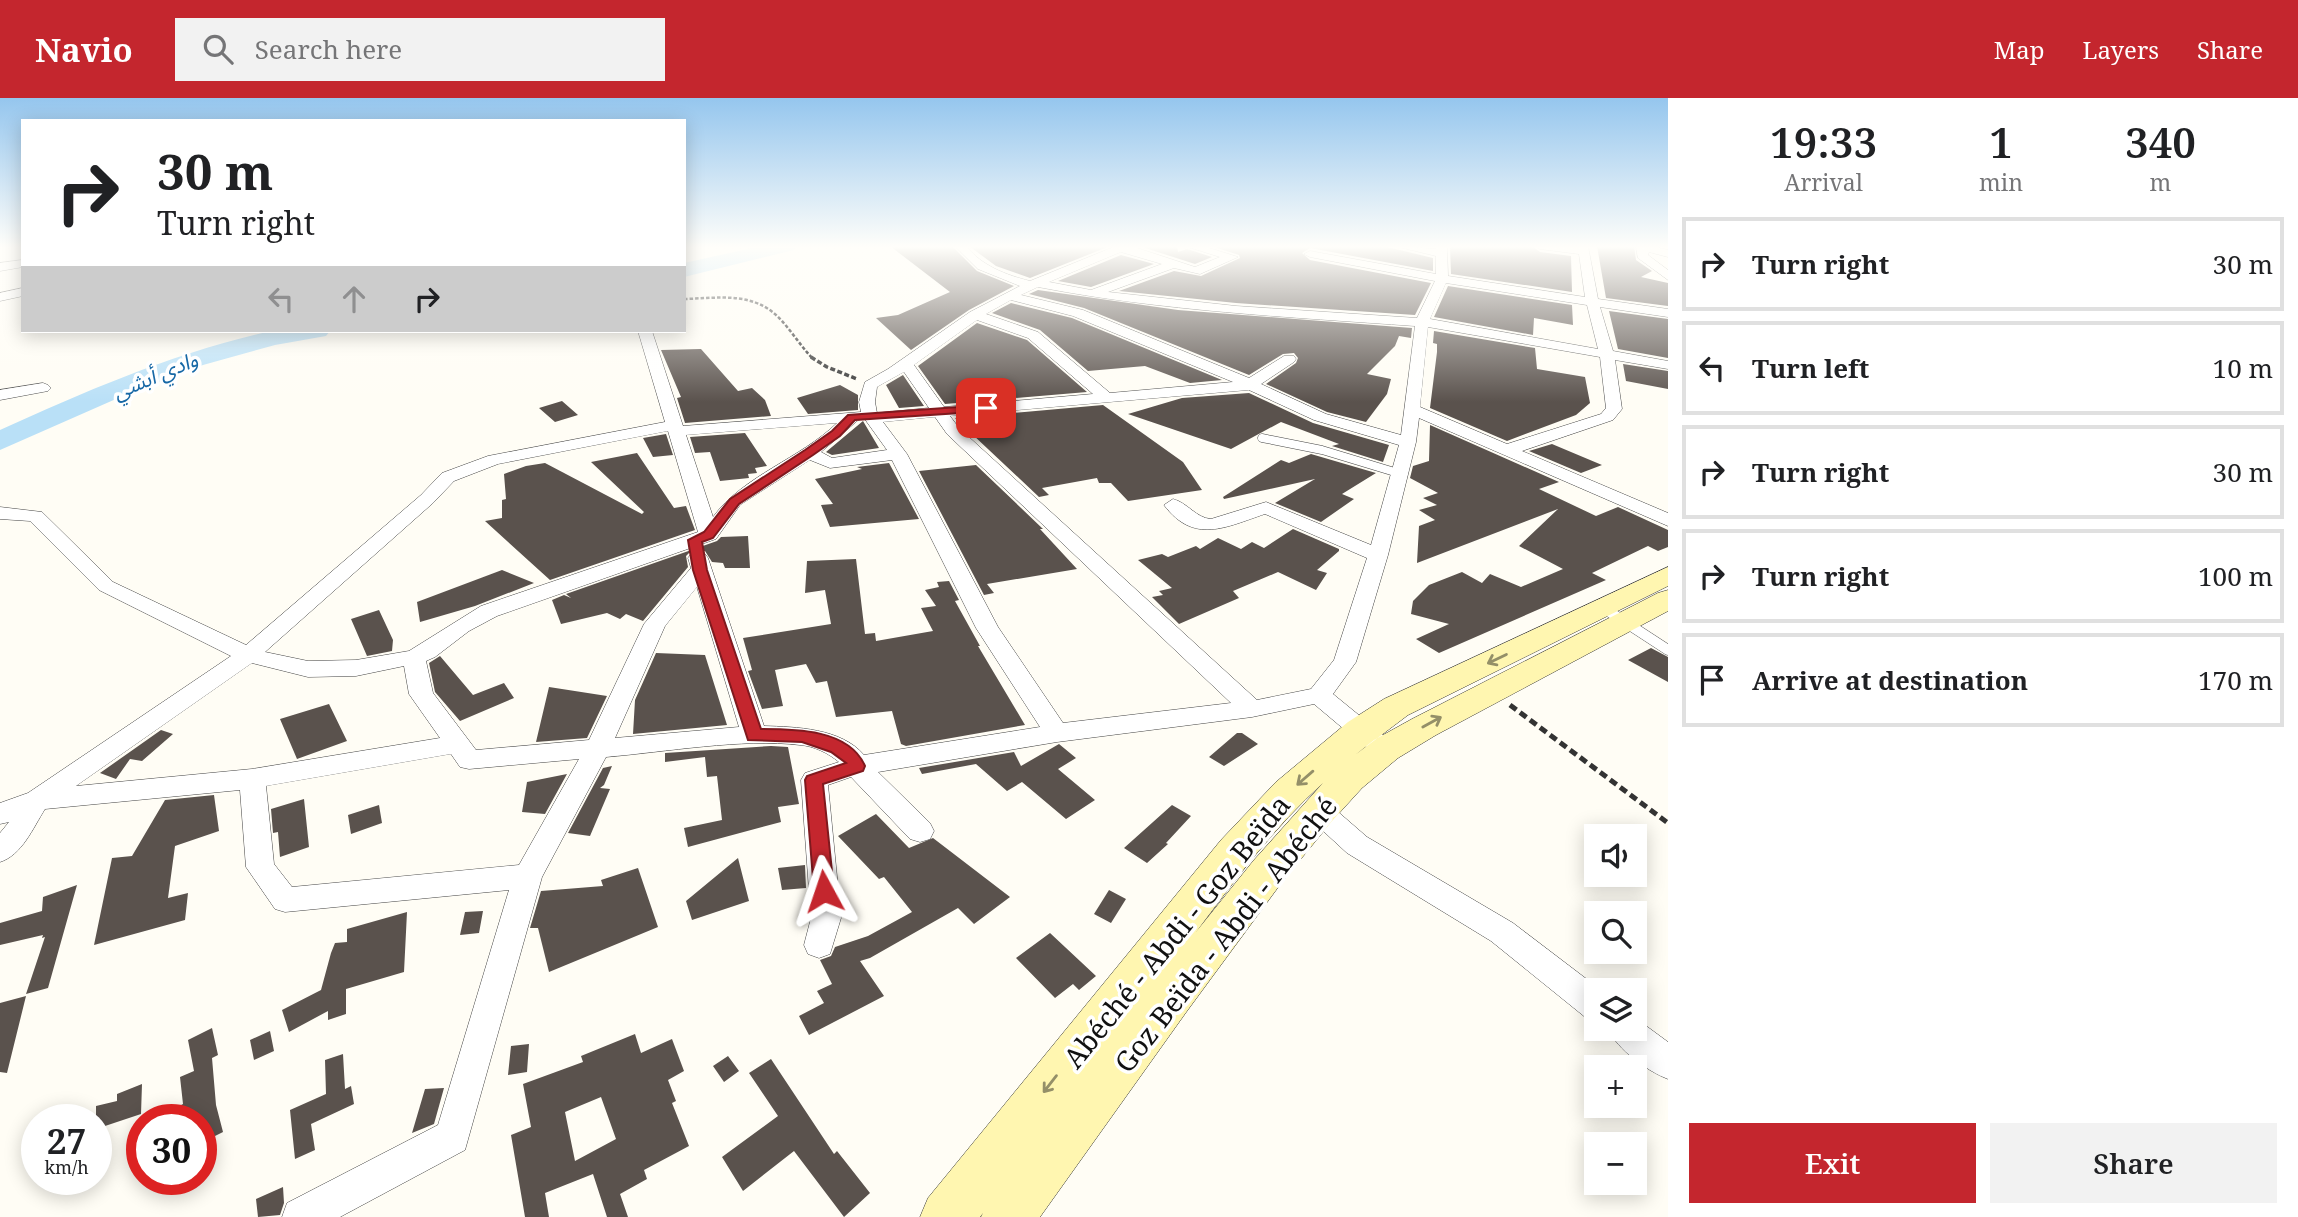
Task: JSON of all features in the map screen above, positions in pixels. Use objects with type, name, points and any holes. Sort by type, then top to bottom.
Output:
[{"type":"main road","name":"Abéché - Abdi - Goz Beïda","points":[[947,1217],[1154,985],[1235,851],[1289,792],[1373,740],[1396,707],[1614,614],[1668,575]]},
{"type":"main road","name":"Goz Beïda - Abdi - Abéché","points":[[1008,1217],[1154,985],[1268,871],[1349,779],[1373,740],[1489,691],[1614,614],[1668,599]]},
{"type":"street","points":[[1009,298],[975,315],[905,362],[892,376],[870,385],[865,416],[898,454],[987,628],[1057,733]]},
{"type":"street","points":[[1017,298],[1078,313],[1213,368],[1320,416],[1408,442]]},
{"type":"street","points":[[1132,298],[1261,312],[1422,322],[1668,365]]},
{"type":"street","points":[[818,945],[826,918],[814,780],[856,766],[1057,733],[1252,709],[1319,695],[1345,662],[1378,555],[1408,442],[1422,322],[1433,298]]},
{"type":"street","points":[[1573,298],[1668,313]]},
{"type":"street","points":[[1507,450],[1607,417],[1614,408],[1606,354],[1592,301]]},
{"type":"street","points":[[975,315],[1033,335],[1106,397]]},
{"type":"street","points":[[646,333],[675,428],[702,538],[700,570],[754,735]]},
{"type":"street","points":[[0,814],[37,800],[248,655],[427,499],[448,477],[494,460],[675,428],[939,413],[1249,385],[1289,359]]},
{"type":"street","points":[[905,362],[953,431],[1252,709]]},
{"type":"street","points":[[0,395],[43,388]]},
{"type":"street","points":[[1196,390],[1228,403]]},
{"type":"street","points":[[1411,409],[1668,520]]},
{"type":"street","points":[[0,513],[35,516],[106,586],[248,655],[308,669],[356,668],[414,657],[427,652],[461,626],[489,611],[702,538],[734,501],[865,416]]},
{"type":"street","points":[[809,453],[830,463],[898,454]]},
{"type":"street","points":[[1173,505],[1198,524],[1213,525],[1266,508],[1378,555]]},
{"type":"street","points":[[301,1217],[452,1138],[528,876],[597,750],[655,624],[700,570]]},
{"type":"street","points":[[414,657],[421,694],[469,760],[754,735],[803,736],[837,747],[853,759],[856,766],[920,831]]},
{"type":"street","points":[[1319,695],[1373,740]]},
{"type":"street","points":[[37,800],[252,779],[457,744]]},
{"type":"street","points":[[252,779],[260,867],[285,900],[528,876]]},
{"type":"street","points":[[0,851],[15,835],[37,800]]},
{"type":"street","points":[[1319,811],[1357,845],[1502,932],[1584,997]]},
{"type":"street","points":[[1640,1041],[1668,1063]]},
{"type":"lane","points":[[1262,439],[1322,450],[1398,472]]},
{"type":"lane","points":[[1614,614],[1668,650]]},
{"type":"path","points":[[686,299],[743,299],[758,302],[791,330],[800,345],[816,361],[870,385]]},
{"type":"path","points":[[1489,691],[1532,720],[1668,823]]},
{"type":"building","points":[[936,298],[991,298],[911,350],[876,318],[898,315]]},
{"type":"building","points":[[1046,298],[1096,298],[1178,310],[1412,328],[1411,338],[1399,336],[1395,346],[1367,374],[1391,379],[1387,394],[1366,422],[1327,412],[1266,384],[1296,363],[1298,358],[1294,353],[1283,354],[1249,375],[1084,308]]},
{"type":"building","points":[[1189,298],[1423,298],[1415,315]]},
{"type":"building","points":[[1442,298],[1528,298],[1572,305],[1573,325],[1534,318],[1533,335],[1434,317]]},
{"type":"building","points":[[1608,298],[1668,298],[1668,306]]},
{"type":"building","points":[[1011,303],[1072,318],[1222,380],[1190,383],[1145,366],[1088,371],[1040,330],[992,313]]},
{"type":"building","points":[[1609,311],[1668,319],[1668,358],[1618,349]]},
{"type":"building","points":[[977,323],[1027,340],[1087,392],[945,404],[918,366]]},
{"type":"building","points":[[1434,331],[1535,348],[1537,369],[1585,377],[1590,403],[1576,415],[1507,441],[1430,408],[1437,352],[1437,344],[1433,343]]},
{"type":"building","points":[[701,349],[738,391],[752,388],[765,400],[771,416],[685,423],[677,398],[681,397],[661,350]]},
{"type":"building","points":[[1623,364],[1668,371],[1668,389],[1626,381]]},
{"type":"building","points":[[903,375],[924,406],[899,408],[886,385]]},
{"type":"building","points":[[840,385],[858,395],[858,410],[808,414],[797,398]]},
{"type":"building","points":[[1249,393],[1313,423],[1389,445],[1383,462],[1332,446],[1339,444],[1281,422],[1231,449],[1128,414],[1182,398]]},
{"type":"building","points":[[562,401],[578,415],[555,422],[539,408]]},
{"type":"building","points":[[1103,405],[1183,462],[1202,490],[1128,501],[1111,483],[1099,483],[1097,478],[1042,488],[1049,495],[1039,497],[955,418]]},
{"type":"building","points":[[863,421],[879,448],[832,455],[826,452]]},
{"type":"building","points":[[1430,425],[1559,482],[1539,489],[1596,516],[1618,507],[1668,530],[1668,547],[1658,551],[1648,546],[1592,573],[1606,580],[1439,653],[1416,639],[1449,624],[1411,614],[1413,601],[1429,585],[1462,572],[1482,583],[1490,574],[1521,587],[1563,569],[1519,546],[1558,509],[1417,563],[1419,526],[1435,520],[1419,510],[1437,505],[1423,498],[1438,493],[1410,478],[1413,466],[1429,461]]},
{"type":"building","points":[[745,433],[767,466],[755,468],[757,473],[748,474],[749,478],[720,481],[710,452],[695,453],[690,437]]},
{"type":"building","points":[[666,434],[673,455],[653,457],[643,438]]},
{"type":"building","points":[[1552,444],[1602,465],[1581,473],[1529,451]]},
{"type":"building","points":[[637,453],[674,508],[686,506],[695,530],[550,580],[485,521],[502,518],[502,500],[506,499],[504,474],[545,463],[642,514],[644,512],[591,462]]},
{"type":"building","points":[[1311,454],[1376,473],[1342,494],[1354,499],[1321,522],[1275,503],[1315,479],[1224,499],[1223,497],[1281,460],[1289,463]]},
{"type":"building","points":[[889,463],[919,519],[830,527],[821,505],[833,504],[815,479],[862,469],[857,467]]},
{"type":"building","points":[[976,465],[1043,529],[1040,529],[1077,569],[987,584],[994,593],[984,595],[919,471]]},
{"type":"building","points":[[1293,529],[1339,549],[1317,570],[1327,573],[1316,590],[1278,572],[1233,591],[1239,598],[1179,624],[1152,597],[1163,595],[1159,591],[1172,588],[1138,560],[1162,554],[1168,557],[1196,546],[1200,549],[1218,538],[1241,549],[1252,542],[1264,548]]},
{"type":"building","points":[[748,536],[750,568],[725,568],[723,563],[712,562],[705,551],[691,551],[686,556],[688,567],[643,621],[626,614],[620,619],[607,613],[561,624],[552,600],[564,595],[571,598],[566,594],[717,541],[721,537]]},
{"type":"building","points":[[856,559],[865,634],[875,633],[876,641],[933,631],[921,608],[936,606],[925,590],[939,587],[937,582],[949,581],[959,600],[955,601],[978,646],[1025,725],[906,746],[901,744],[892,711],[836,717],[827,681],[816,683],[806,664],[775,670],[783,706],[762,709],[748,671],[752,670],[743,638],[831,624],[825,590],[805,593],[807,561]]},
{"type":"building","points":[[502,570],[534,583],[475,606],[420,622],[417,602]]},
{"type":"building","points":[[379,610],[393,640],[392,651],[367,656],[351,619]]},
{"type":"building","points":[[1651,648],[1668,657],[1668,682],[1628,660]]},
{"type":"building","points":[[656,653],[705,655],[727,725],[633,734],[635,700]]},
{"type":"building","points":[[440,656],[473,695],[504,683],[514,698],[460,721],[435,692],[429,663]]},
{"type":"building","points":[[549,687],[607,696],[587,738],[536,742]]},
{"type":"building","points":[[329,704],[347,741],[297,759],[280,719]]},
{"type":"building","points":[[161,730],[173,734],[142,761],[130,759],[116,779],[100,773]]},
{"type":"building","points":[[1237,733],[1242,733],[1258,744],[1224,766],[1209,757]]},
{"type":"building","points":[[1059,744],[1076,758],[1058,769],[1095,800],[1066,819],[1022,782],[1007,791],[976,764],[922,774],[919,768],[1014,752],[1021,766]]},
{"type":"building","points":[[788,747],[799,804],[778,807],[781,822],[688,847],[684,828],[722,820],[717,776],[707,777],[705,757],[665,762],[665,753]]},
{"type":"building","points":[[612,766],[600,788],[610,789],[590,836],[568,833],[603,768]]},
{"type":"building","points":[[567,774],[545,814],[522,812],[527,782]]},
{"type":"building","points":[[214,795],[219,831],[175,846],[168,898],[188,893],[185,920],[94,945],[112,858],[132,856],[165,800]]},
{"type":"building","points":[[304,799],[309,847],[280,857],[278,832],[273,833],[271,809]]},
{"type":"building","points":[[379,805],[382,823],[351,834],[348,815]]},
{"type":"building","points":[[1172,805],[1191,816],[1166,843],[1168,844],[1147,863],[1124,848]]},
{"type":"building","points":[[876,814],[909,848],[933,838],[1010,897],[974,924],[958,908],[870,958],[860,961],[884,996],[809,1035],[799,1016],[824,1003],[817,991],[832,984],[820,960],[831,956],[835,947],[868,936],[912,912],[884,877],[879,879],[838,836]]},
{"type":"building","points":[[738,858],[749,901],[692,920],[686,901]]},
{"type":"building","points":[[805,865],[806,888],[782,890],[778,868]]},
{"type":"building","points":[[638,868],[658,927],[549,972],[538,928],[530,928],[541,891],[603,886],[601,880]]},
{"type":"building","points":[[77,885],[48,988],[26,994],[45,937],[42,938],[43,935],[0,945],[0,923],[42,911],[43,897]]},
{"type":"building","points":[[1109,890],[1126,899],[1111,923],[1094,914]]},
{"type":"building","points":[[483,911],[479,933],[460,935],[465,912]]},
{"type":"building","points":[[407,912],[404,972],[346,989],[346,1014],[328,1020],[328,1011],[289,1032],[282,1010],[321,990],[335,943],[347,942],[347,929]]},
{"type":"building","points":[[1050,933],[1096,976],[1079,990],[1073,984],[1055,998],[1016,958]]},
{"type":"building","points":[[26,996],[7,1073],[0,1072],[0,1003]]},
{"type":"building","points":[[212,1028],[218,1055],[212,1058],[216,1104],[183,1104],[180,1077],[194,1071],[188,1040]]},
{"type":"building","points":[[270,1031],[274,1051],[254,1060],[250,1040]]},
{"type":"building","points":[[635,1034],[641,1053],[672,1039],[684,1071],[668,1080],[676,1101],[672,1103],[689,1146],[644,1170],[647,1179],[620,1194],[628,1217],[607,1217],[593,1174],[545,1193],[549,1217],[525,1217],[511,1135],[531,1127],[523,1084],[583,1062],[581,1056]],"holes":[[[601,1097],[616,1139],[575,1161],[565,1112]]]},
{"type":"building","points":[[529,1044],[527,1072],[508,1075],[511,1046]]},
{"type":"building","points":[[343,1054],[345,1089],[351,1086],[354,1104],[311,1124],[315,1150],[295,1159],[290,1110],[326,1094],[325,1060]]},
{"type":"building","points":[[728,1056],[739,1071],[724,1082],[713,1066]]},
{"type":"building","points":[[771,1059],[834,1154],[837,1151],[870,1193],[844,1217],[794,1151],[743,1191],[722,1157],[778,1116],[749,1073]]},
{"type":"building","points":[[142,1084],[141,1104],[126,1104],[126,1119],[112,1124],[112,1104],[104,1104],[117,1101],[117,1094]]},
{"type":"building","points":[[444,1088],[434,1124],[412,1133],[425,1089]]},
{"type":"building","points":[[217,1109],[223,1132],[217,1135]]},
{"type":"building","points":[[283,1187],[284,1203],[280,1215],[258,1217],[256,1199]]},
{"type":"waterway","name":"وادي أبشي","points":[[0,441],[154,373],[234,347],[303,333]]},
{"type":"route","points":[[824,891],[814,780],[856,766],[853,759],[837,747],[803,736],[754,735],[700,570],[695,540],[709,535],[734,501],[809,453],[852,417],[870,415],[872,418],[986,408]]}]
